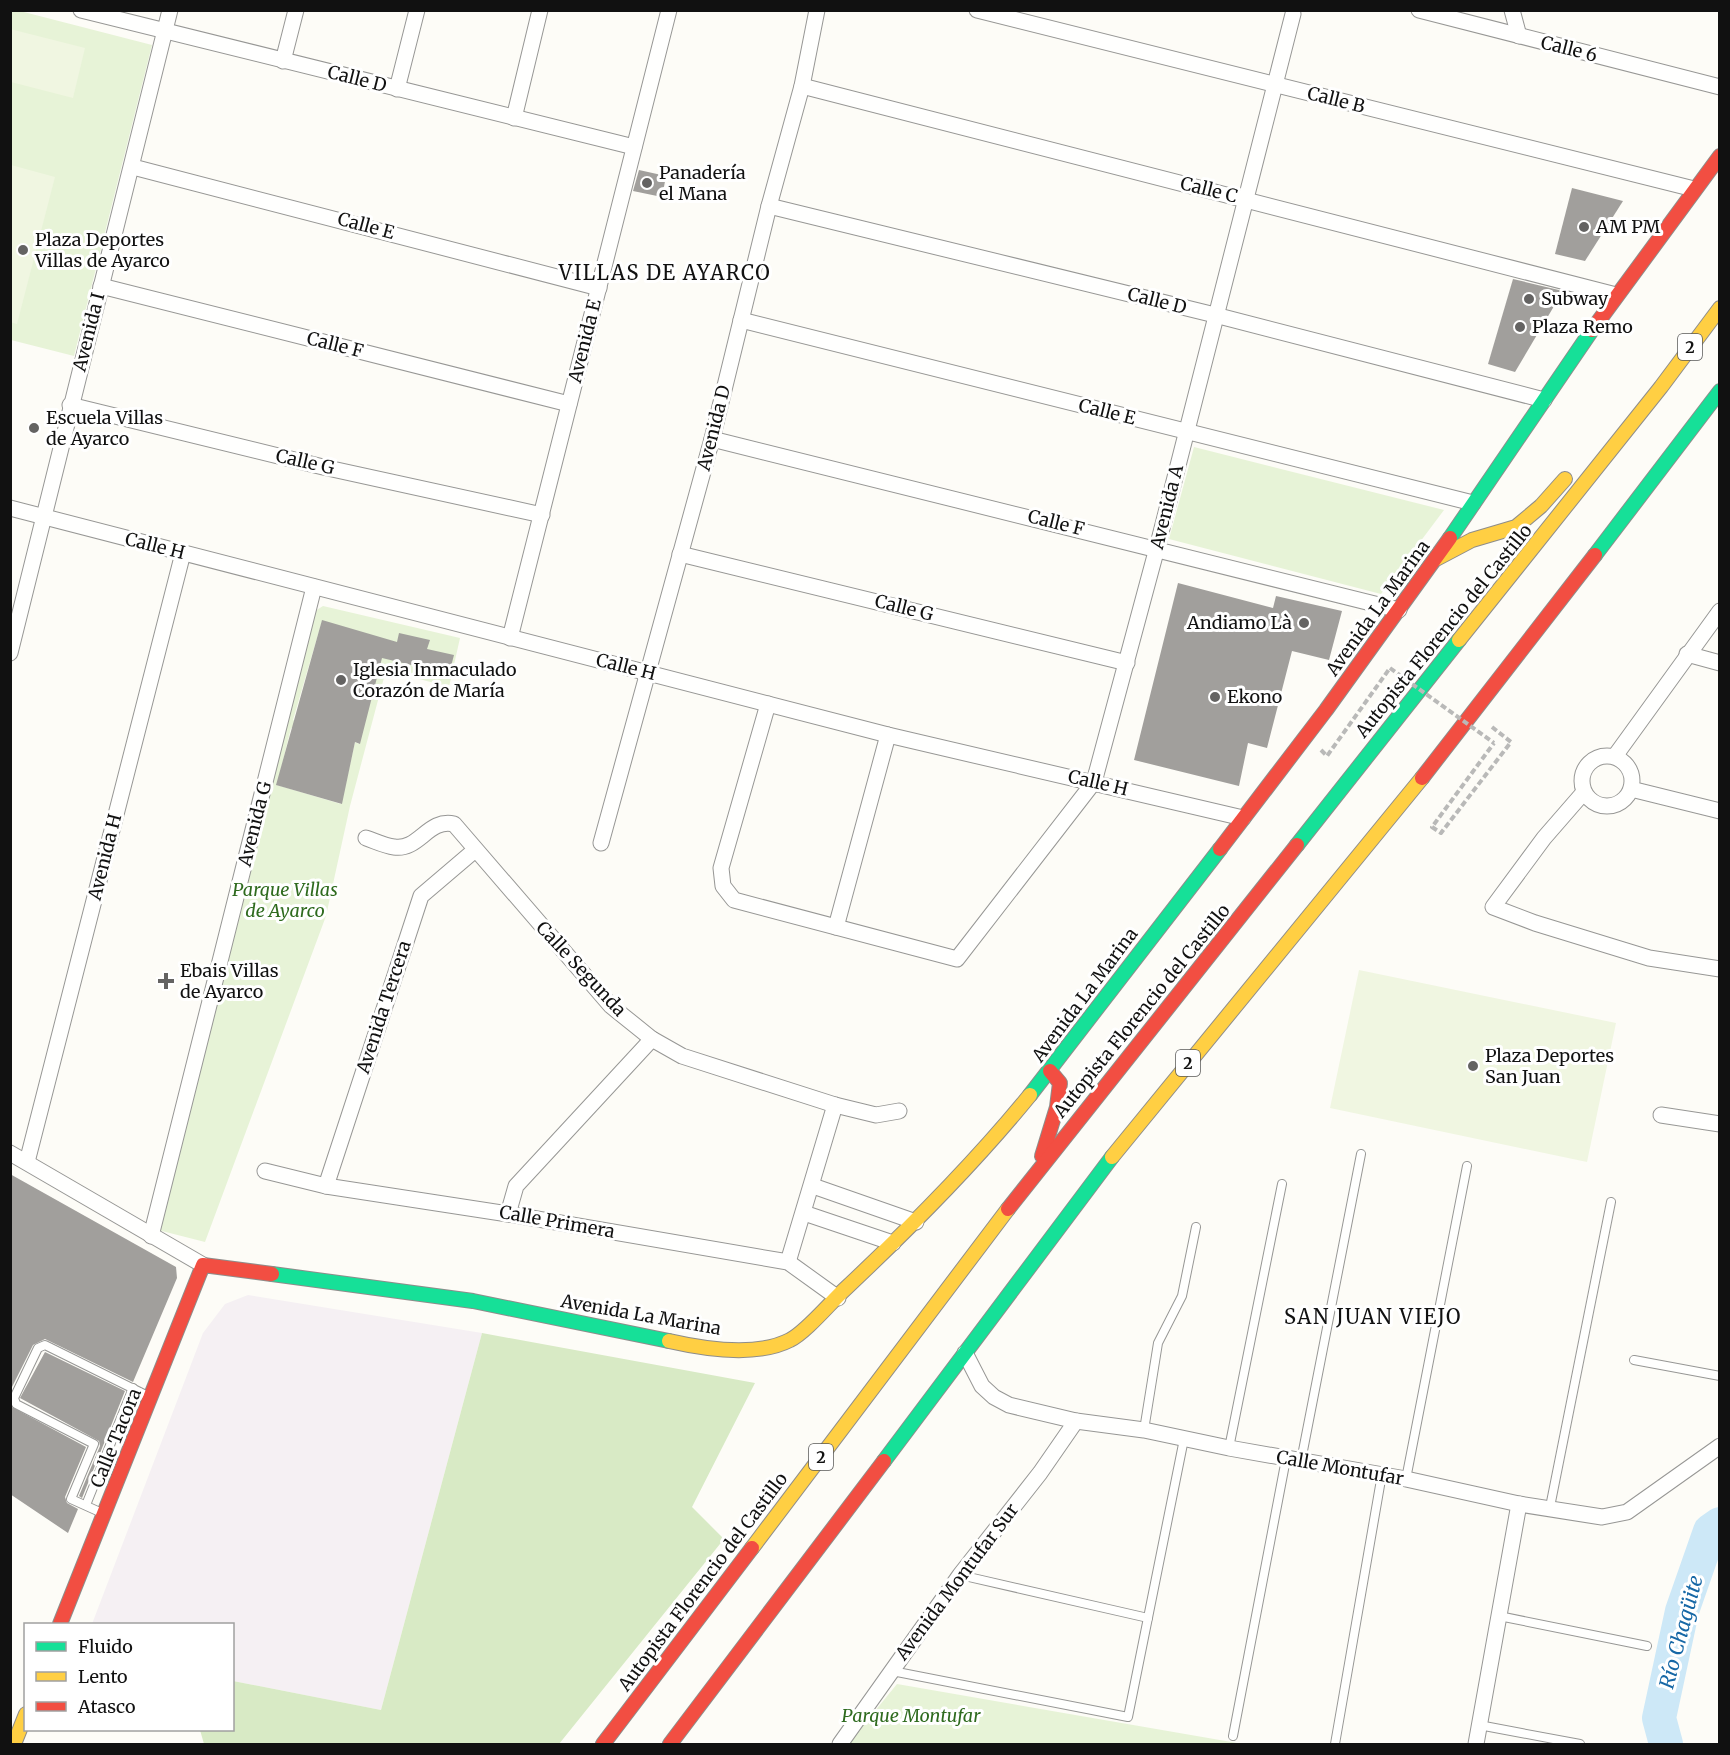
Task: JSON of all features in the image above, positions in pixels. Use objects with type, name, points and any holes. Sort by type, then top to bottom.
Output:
[{"type":"main road","name":"Avenida La Marina","points":[[203,1264],[473,1301],[705,1349],[756,1349],[791,1340],[916,1222],[997,1135],[1050,1071],[1436,560],[1616,295],[1719,156]]},
{"type":"main road","name":"Autopista Florencio del Castillo","points":[[603,1744],[1038,1170],[1661,387],[1719,308]]},
{"type":"main road","points":[[1605,433],[1661,387]]},
{"type":"main road","name":"2","points":[[669,1744],[965,1353],[1083,1192],[1475,713],[1719,392]]},
{"type":"main road","points":[[1436,560],[1472,540],[1516,527],[1541,506],[1577,466]]},
{"type":"main road","points":[[1038,1170],[1057,1107],[1060,1083],[1050,1071]]},
{"type":"main road","name":"Calle Tacora","points":[[60,1623],[152,1398],[203,1264]]},
{"type":"main road","points":[[15,1734],[24,1718]]},
{"type":"street","name":"Calle D","points":[[81,10],[634,147]]},
{"type":"street","name":"Avenida I","points":[[10,653],[46,518],[70,405],[133,167],[170,10]]},
{"type":"street","points":[[284,61],[296,10]]},
{"type":"street","points":[[397,90],[417,10]]},
{"type":"street","points":[[514,118],[540,10]]},
{"type":"street","name":"Avenida E","points":[[510,638],[669,10]]},
{"type":"street","name":"Avenida D","points":[[601,843],[712,440],[769,206],[802,86],[817,10]]},
{"type":"street","name":"Calle B","points":[[978,10],[1694,189]]},
{"type":"street","name":"Calle 6","points":[[1419,10],[1719,87]]},
{"type":"street","points":[[1512,10],[1519,36]]},
{"type":"street","name":"Avenida A","points":[[836,927],[957,959],[1094,782],[1157,548],[1293,14]]},
{"type":"street","name":"Calle C","points":[[802,86],[1616,295]]},
{"type":"street","name":"Calle E","points":[[133,167],[599,288]]},
{"type":"street","name":"Calle D","points":[[769,206],[1215,315],[1544,400]]},
{"type":"street","name":"Calle F","points":[[101,286],[569,404]]},
{"type":"street","name":"Calle E","points":[[741,320],[1473,503]]},
{"type":"street","name":"Calle G","points":[[70,405],[324,467],[542,515]]},
{"type":"street","name":"Calle F","points":[[712,440],[1157,548],[1399,610]]},
{"type":"street","name":"Calle H","points":[[10,508],[888,735],[1243,818]]},
{"type":"street","name":"Avenida H","points":[[27,1161],[183,553]]},
{"type":"street","name":"Calle G","points":[[680,554],[1127,663]]},
{"type":"street","name":"Avenida G","points":[[151,1236],[314,587]]},
{"type":"street","points":[[1615,756],[1719,611]]},
{"type":"street","points":[[1687,654],[1719,663]]},
{"type":"street","points":[[768,704],[721,868],[723,886],[734,900],[836,927],[888,735]]},
{"type":"street","points":[[1615,756],[1626,764],[1632,776],[1632,789],[1623,801],[1609,806],[1595,803],[1584,792],[1583,773],[1595,758],[1615,756]]},
{"type":"street","points":[[1632,789],[1719,811]]},
{"type":"street","points":[[1584,792],[1544,838],[1493,907],[1535,923],[1649,958],[1719,969]]},
{"type":"street","name":"Calle Segunda","points":[[366,838],[393,847],[402,847],[411,845],[435,826],[444,822],[453,824],[611,1006],[652,1039],[682,1056],[835,1105],[876,1115],[899,1111]]},
{"type":"street","name":"Avenida Tercera","points":[[326,1186],[421,896],[475,850]]},
{"type":"street","points":[[508,1214],[516,1186],[652,1039]]},
{"type":"street","points":[[788,1262],[813,1185],[835,1105]]},
{"type":"street","points":[[1660,1115],[1719,1124]]},
{"type":"street","points":[[10,1153],[203,1264]]},
{"type":"street","name":"Calle Primera","points":[[265,1171],[326,1186],[508,1214],[788,1262],[838,1298]]},
{"type":"street","points":[[813,1185],[916,1222]]},
{"type":"street","points":[[804,1213],[893,1243]]},
{"type":"street","name":"Calle Montufar","points":[[965,1353],[982,1386],[994,1397],[1010,1405],[1076,1421],[1144,1430],[1229,1448],[1382,1474],[1519,1504],[1550,1507],[1602,1517],[1627,1512],[1719,1446]]},
{"type":"street","name":"Avenida Montufar Sur","points":[[840,1744],[960,1575],[1040,1473],[1076,1421]]},
{"type":"street","points":[[1476,1744],[1519,1504]]},
{"type":"lane","points":[[1233,1736],[1361,1154]]},
{"type":"lane","points":[[1406,1479],[1467,1166]]},
{"type":"lane","points":[[1229,1448],[1282,1184]]},
{"type":"lane","points":[[1550,1507],[1611,1202]]},
{"type":"lane","points":[[1144,1430],[1158,1343],[1182,1296],[1196,1227]]},
{"type":"lane","points":[[105,1514],[70,1499],[94,1444],[16,1404],[14,1398],[38,1348],[45,1345],[152,1398]]},
{"type":"lane","points":[[1634,1360],[1719,1376]]},
{"type":"lane","points":[[86,1505],[133,1388]]},
{"type":"lane","points":[[891,1671],[1128,1717],[1184,1439]]},
{"type":"lane","points":[[1335,1744],[1382,1474]]},
{"type":"lane","points":[[960,1575],[1148,1618]]},
{"type":"lane","points":[[1499,1616],[1647,1646]]},
{"type":"lane","points":[[1479,1725],[1580,1744]]},
{"type":"path","points":[[1318,747],[1327,756],[1390,668],[1493,744],[1432,827],[1442,833],[1511,742],[1475,713]]},
{"type":"shaded area","points":[[248,1295],[482,1333],[381,1710],[234,1681],[234,1623],[92,1623],[203,1333],[225,1304]]},
{"type":"green space","points":[[10,11],[20,11],[152,45],[74,356],[11,340]]},
{"type":"green space","points":[[10,29],[85,48],[73,98],[11,82]]},
{"type":"green space","name":"Plaza Deportes Villas de Ayarco","points":[[11,165],[55,177],[17,324],[10,322]]},
{"type":"green space","points":[[1194,447],[1444,510],[1381,594],[1169,539]]},
{"type":"green space","name":"Parque Villas de Ayarco","points":[[323,606],[460,638],[449,687],[386,670],[350,806],[326,916],[205,1242],[158,1230],[315,611]],"holes":[[[322,621],[359,744],[355,742],[341,804],[277,785],[291,728],[306,732],[307,725],[293,720]]]},
{"type":"green space","name":"Plaza Deportes San Juan","points":[[1359,970],[1616,1023],[1587,1162],[1330,1108]]},
{"type":"green space","points":[[482,1333],[755,1383],[692,1507],[724,1539],[559,1744],[204,1744],[200,1731],[234,1731],[234,1681],[381,1710]]},
{"type":"green space","name":"Parque Montufar","points":[[897,1684],[1243,1744],[848,1744]]},
{"type":"building","name":"Panadería el Mana","points":[[639,170],[666,176],[662,197],[633,191]]},
{"type":"building","name":"AM PM","points":[[1572,188],[1623,201],[1585,261],[1555,254]]},
{"type":"building","name":"Plaza Remo","points":[[1513,279],[1563,291],[1515,372],[1488,364]]},
{"type":"building","name":"Ekono","points":[[1178,583],[1273,608],[1276,596],[1342,611],[1329,660],[1292,651],[1267,748],[1248,743],[1239,786],[1134,760]]},
{"type":"building","name":"Iglesia Inmaculado Corazón de María","points":[[322,620],[397,642],[399,633],[430,640],[427,649],[454,655],[449,674],[382,658],[360,744],[355,742],[342,804],[276,785]]},
{"type":"building","points":[[10,1174],[176,1267],[177,1278],[133,1382],[45,1339],[33,1345],[10,1391]]},
{"type":"building","points":[[45,1352],[125,1391],[82,1498],[79,1496],[100,1446],[99,1441],[20,1398]]},
{"type":"building","points":[[10,1406],[86,1447],[65,1497],[67,1503],[78,1509],[68,1533],[10,1494]]},
{"type":"waterway","name":"Río Chagüite","points":[[1666,1744],[1659,1718],[1682,1611],[1710,1531],[1720,1524]]},
{"type":"traffic: fast","points":[[1450,538],[1592,330]]},
{"type":"traffic: fast","points":[[1595,555],[1720,391]]},
{"type":"traffic: fast","points":[[1297,845],[1459,640]]},
{"type":"traffic: fast","points":[[1030,1095],[1220,849]]},
{"type":"traffic: fast","points":[[884,1461],[1112,1157]]},
{"type":"traffic: fast","points":[[272,1274],[473,1301],[669,1341]]},
{"type":"traffic: slow","points":[[1459,640],[1661,387],[1720,308]]},
{"type":"traffic: slow","points":[[1436,559],[1472,540],[1516,527],[1541,506],[1565,479]]},
{"type":"traffic: slow","points":[[1112,1157],[1422,778]]},
{"type":"traffic: slow","points":[[669,1341],[714,1349],[746,1350],[777,1345],[796,1336],[940,1196],[1030,1095]]},
{"type":"traffic: slow","points":[[752,1548],[1008,1209]]},
{"type":"traffic: slow","points":[[14,1744],[24,1719]]},
{"type":"traffic: jam","points":[[1592,330],[1720,156]]},
{"type":"traffic: jam","points":[[1220,849],[1326,710],[1450,538]]},
{"type":"traffic: jam","points":[[1422,778],[1595,555]]},
{"type":"traffic: jam","points":[[1008,1209],[1297,845]]},
{"type":"traffic: jam","points":[[1042,1156],[1057,1107],[1060,1083],[1050,1071]]},
{"type":"traffic: jam","points":[[60,1623],[203,1265],[272,1274]]},
{"type":"traffic: jam","points":[[670,1744],[884,1461]]},
{"type":"traffic: jam","points":[[603,1744],[752,1548]]},
{"type":"place","name":"Panadería el Mana","points":[[647,183]]},
{"type":"place","name":"AM PM","points":[[1584,227]]},
{"type":"place","name":"Plaza Deportes Villas de Ayarco","points":[[23,250]]},
{"type":"place","name":"Subway","points":[[1529,299]]},
{"type":"place","name":"Plaza Remo","points":[[1520,327]]},
{"type":"place","name":"Escuela Villas de Ayarco","points":[[34,428]]},
{"type":"place","name":"Andiamo Là","points":[[1304,623]]},
{"type":"place","name":"Iglesia Inmaculado Corazón de María","points":[[341,680]]},
{"type":"place","name":"Ekono","points":[[1215,697]]},
{"type":"place","name":"Ebais Villas de Ayarco","points":[[166,981]]},
{"type":"place","name":"Plaza Deportes San Juan","points":[[1473,1066]]},
{"type":"district","name":"VILLAS DE AYARCO","points":[[665,273]]},
{"type":"district","name":"SAN JUAN VIEJO","points":[[1373,1317]]}]
